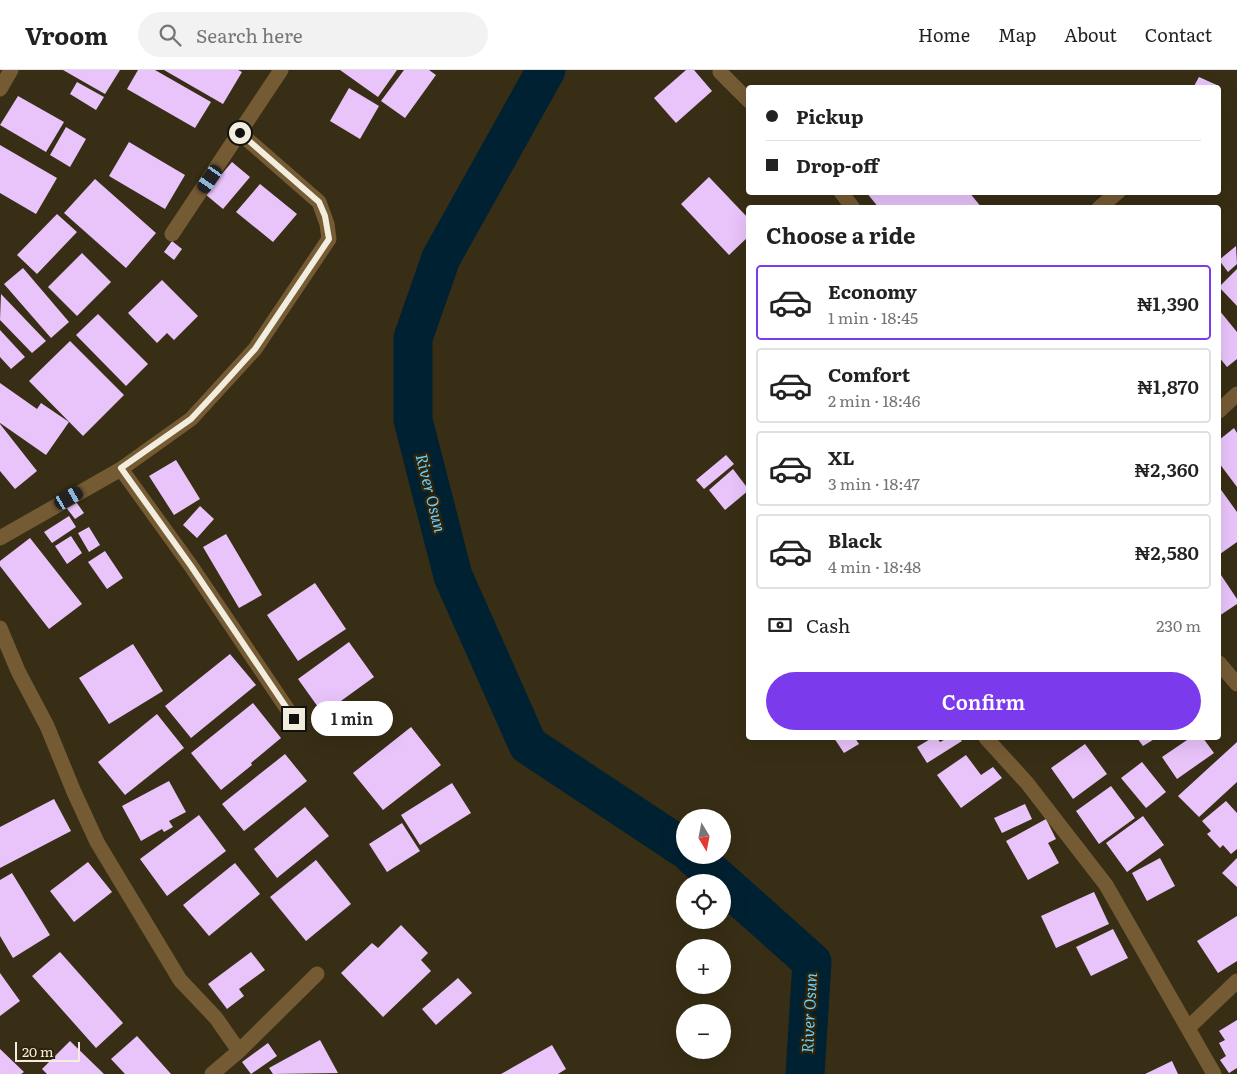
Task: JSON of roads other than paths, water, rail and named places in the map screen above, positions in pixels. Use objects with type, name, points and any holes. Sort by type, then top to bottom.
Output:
[{"type":"street","points":[[0,89],[11,70]]},
{"type":"street","points":[[172,234],[281,70]]},
{"type":"street","points":[[720,72],[746,98]]},
{"type":"street","points":[[0,538],[121,468],[191,419],[255,349],[329,239],[325,216],[319,202],[240,133]]},
{"type":"street","points":[[1103,205],[1114,195]]},
{"type":"street","points":[[1221,409],[1237,394]]},
{"type":"street","points":[[121,468],[191,566],[294,719]]},
{"type":"street","points":[[0,628],[97,842],[180,980],[216,1018],[239,1051]]},
{"type":"street","points":[[1221,665],[1237,684]]},
{"type":"street","points":[[988,740],[1028,782],[1106,885],[1214,1074]]},
{"type":"street","points":[[212,1074],[239,1051],[316,974]]},
{"type":"street","points":[[1188,1028],[1237,982]]},
{"type":"waterway","name":"River Osun","points":[[546,70],[441,258],[413,338],[413,420],[453,576],[528,745],[676,843]]},
{"type":"waterway","name":"River Osun","points":[[702,864],[812,962],[805,1074]]}]
